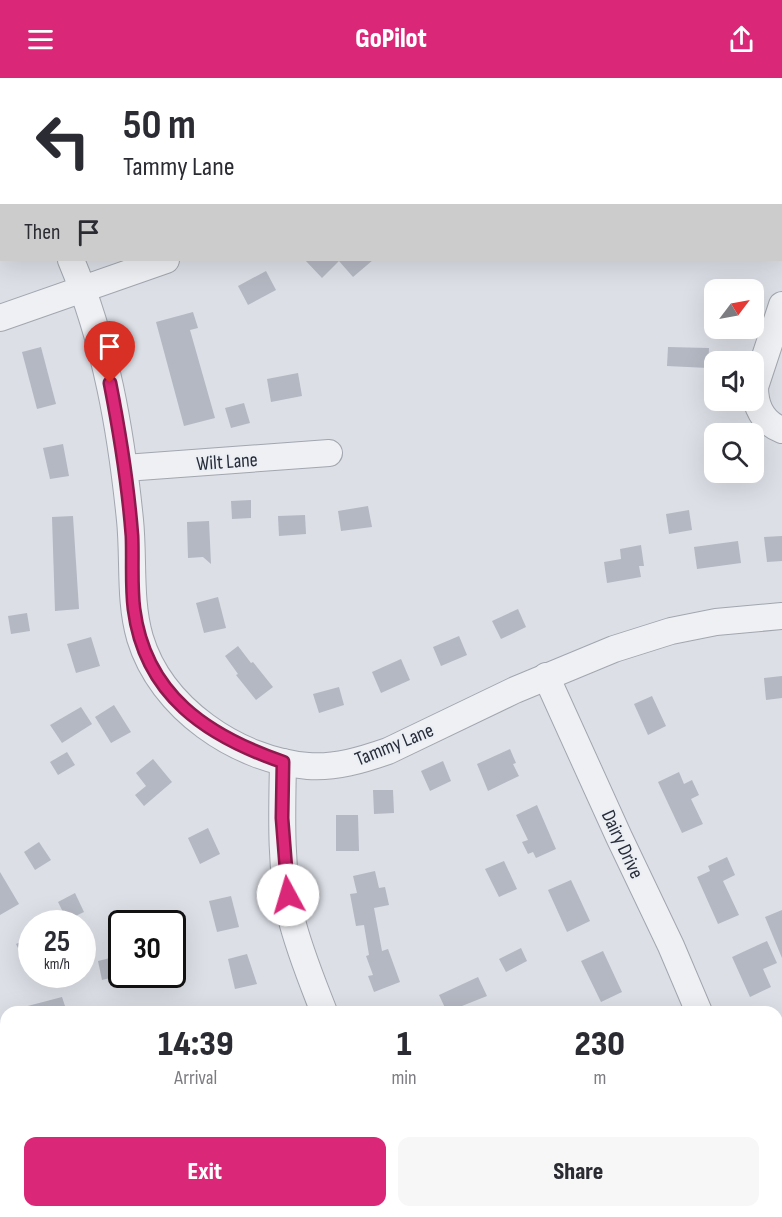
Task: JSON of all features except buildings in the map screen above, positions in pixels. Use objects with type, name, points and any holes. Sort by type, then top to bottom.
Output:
[{"type":"street","name":"Tammy Lane","points":[[71,261],[94,319],[110,383],[125,468],[132,536],[134,608],[140,638],[152,666],[172,696],[203,724],[223,738],[283,762],[309,766],[336,765],[362,760],[388,751],[546,676],[614,649],[671,631],[717,622],[782,616]]},
{"type":"street","points":[[0,318],[163,261]]},
{"type":"street","points":[[782,305],[755,387],[755,397],[758,410],[766,420],[782,430]]},
{"type":"street","name":"Wilt Lane","points":[[125,468],[329,453]]},
{"type":"street","name":"Dairy Drive","points":[[546,676],[696,1006]]},
{"type":"street","points":[[283,762],[282,818],[285,874],[291,915],[300,951],[322,1006]]},
{"type":"route","points":[[110,383],[125,468],[132,536],[134,608],[140,638],[152,666],[165,687],[203,724],[223,738],[283,762],[282,818],[288,895]]}]
